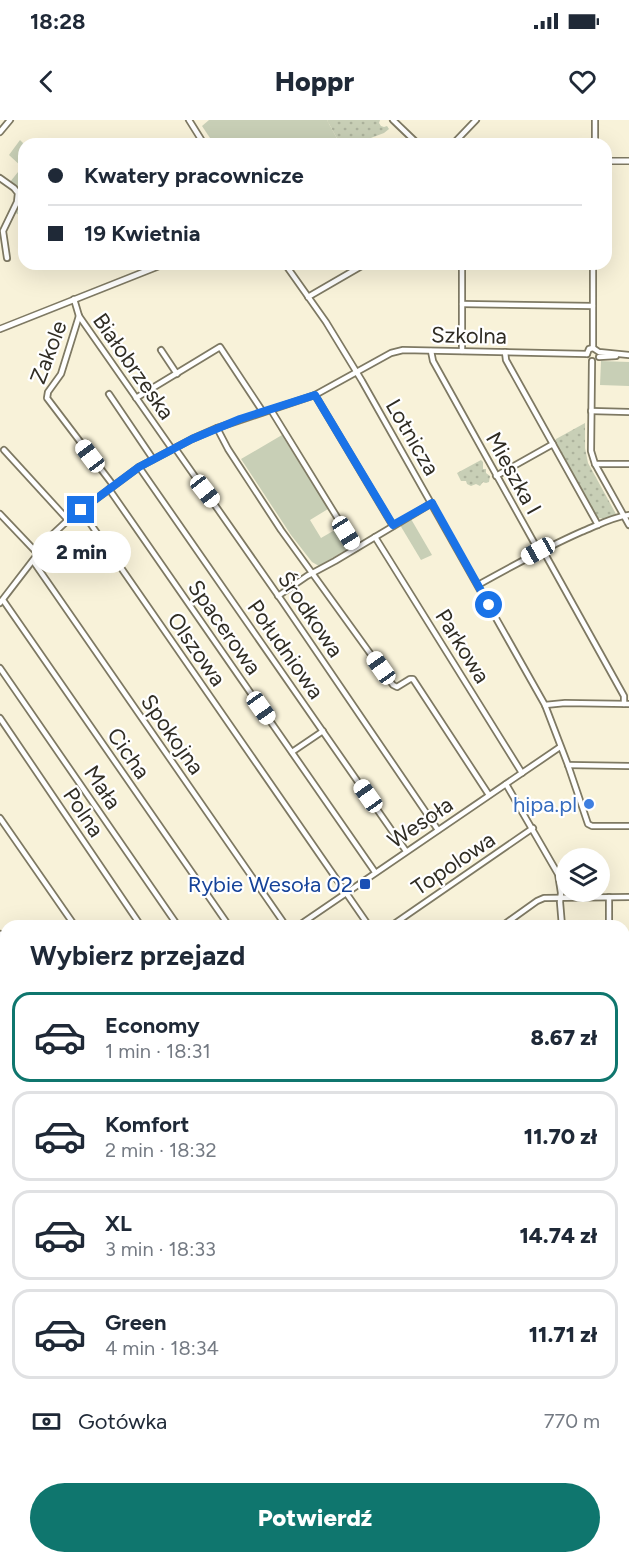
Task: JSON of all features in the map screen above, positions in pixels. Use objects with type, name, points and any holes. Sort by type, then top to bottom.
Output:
[{"type":"street","points":[[0,132],[9,120]]},
{"type":"street","points":[[189,120],[200,138]]},
{"type":"street","points":[[393,120],[412,138]]},
{"type":"street","points":[[459,138],[476,120]]},
{"type":"street","points":[[595,120],[595,138]]},
{"type":"street","points":[[612,160],[629,160]]},
{"type":"street","points":[[0,178],[18,193],[18,199],[3,231],[7,258]]},
{"type":"street","points":[[0,329],[149,270]]},
{"type":"street","name":"Lotnicza","points":[[289,270],[326,322],[356,372],[545,705],[588,824],[592,826],[629,826]]},
{"type":"street","points":[[308,297],[355,270]]},
{"type":"street","points":[[462,270],[462,351]]},
{"type":"street","points":[[593,270],[593,348],[599,354],[629,355]]},
{"type":"street","name":"Białobrzeska","points":[[74,299],[79,316],[173,448]]},
{"type":"street","points":[[462,304],[593,306]]},
{"type":"street","name":"Zakole","points":[[79,316],[61,374],[47,396],[111,487]]},
{"type":"street","points":[[136,398],[220,347],[263,412]]},
{"type":"street","points":[[593,348],[587,354],[592,361],[590,446],[596,464],[626,515],[629,525]]},
{"type":"street","points":[[161,350],[177,374]]},
{"type":"street","name":"Szkolna","points":[[1,601],[53,534],[68,520],[139,467],[173,448],[218,428],[315,395],[397,351],[587,354]]},
{"type":"street","name":"Mieszka I","points":[[431,351],[433,361],[496,476],[536,546],[545,554],[624,696],[626,704]]},
{"type":"street","points":[[505,352],[506,360],[598,525]]},
{"type":"street","points":[[592,361],[596,360],[599,354]]},
{"type":"street","points":[[109,394],[153,459]]},
{"type":"street","points":[[315,395],[393,525]]},
{"type":"street","points":[[272,410],[356,548]]},
{"type":"street","points":[[591,411],[629,412]]},
{"type":"street","points":[[218,428],[228,449],[270,513],[395,687],[413,679],[489,795]]},
{"type":"street","points":[[496,476],[553,444]]},
{"type":"street","name":"Środkowa","points":[[173,448],[278,596],[438,830]]},
{"type":"street","points":[[4,450],[68,520]]},
{"type":"street","points":[[596,464],[629,464]]},
{"type":"street","name":"Południowa","points":[[139,467],[406,851]]},
{"type":"street","name":"Spacerowa","points":[[111,487],[375,872]]},
{"type":"street","points":[[278,596],[432,503]]},
{"type":"street","name":"Olszowa","points":[[81,510],[365,920]]},
{"type":"street","points":[[0,514],[38,554]]},
{"type":"street","points":[[478,585],[541,550],[626,515]]},
{"type":"street","name":"Parkowa","points":[[375,537],[522,773]]},
{"type":"street","name":"Spokojna","points":[[33,561],[282,920]]},
{"type":"street","name":"Cicha","points":[[1,601],[225,920]]},
{"type":"street","name":"Mała","points":[[0,668],[174,920]]},
{"type":"street","points":[[545,705],[626,704]]},
{"type":"street","name":"Polna","points":[[0,718],[137,920]]},
{"type":"street","points":[[292,752],[323,731]]},
{"type":"street","name":"Wesoła","points":[[306,920],[560,747]]},
{"type":"street","points":[[568,765],[629,766]]},
{"type":"street","points":[[506,784],[556,870]]},
{"type":"street","points":[[0,818],[71,920]]},
{"type":"street","name":"Topolowa","points":[[400,920],[533,828]]},
{"type":"street","points":[[510,920],[540,899],[556,897]]},
{"type":"street","points":[[610,897],[629,897]]},
{"type":"street","points":[[561,902],[562,920]]},
{"type":"street","points":[[609,902],[609,920]]},
{"type":"green space","points":[[209,120],[327,120],[337,138],[210,138],[202,126]]},
{"type":"green space","points":[[327,120],[380,120],[381,126],[387,126],[389,129],[371,138],[337,138]]},
{"type":"green space","points":[[18,143],[18,163],[9,155]]},
{"type":"green space","points":[[18,172],[18,188],[10,182]]},
{"type":"green space","points":[[601,361],[629,362],[629,386],[600,385]]},
{"type":"green space","points":[[585,423],[585,448],[588,463],[616,514],[605,519],[598,518],[555,441]]},
{"type":"green space","points":[[282,435],[328,509],[310,520],[321,538],[340,527],[350,543],[349,548],[319,566],[312,562],[291,535],[241,459]]},
{"type":"green space","points":[[481,460],[483,469],[486,469],[486,473],[490,476],[489,482],[483,482],[480,486],[476,484],[471,486],[466,481],[461,481],[457,473]]},
{"type":"green space","points":[[411,519],[432,555],[421,560],[400,525]]},
{"type":"place","name":"hipa.pl","points":[[589,804]]},
{"type":"place","name":"Rybie Wesoła 02","points":[[365,884]]},
{"type":"route","points":[[81,510],[128,474],[192,439],[240,419],[315,395],[393,525],[432,503],[489,605]]}]
